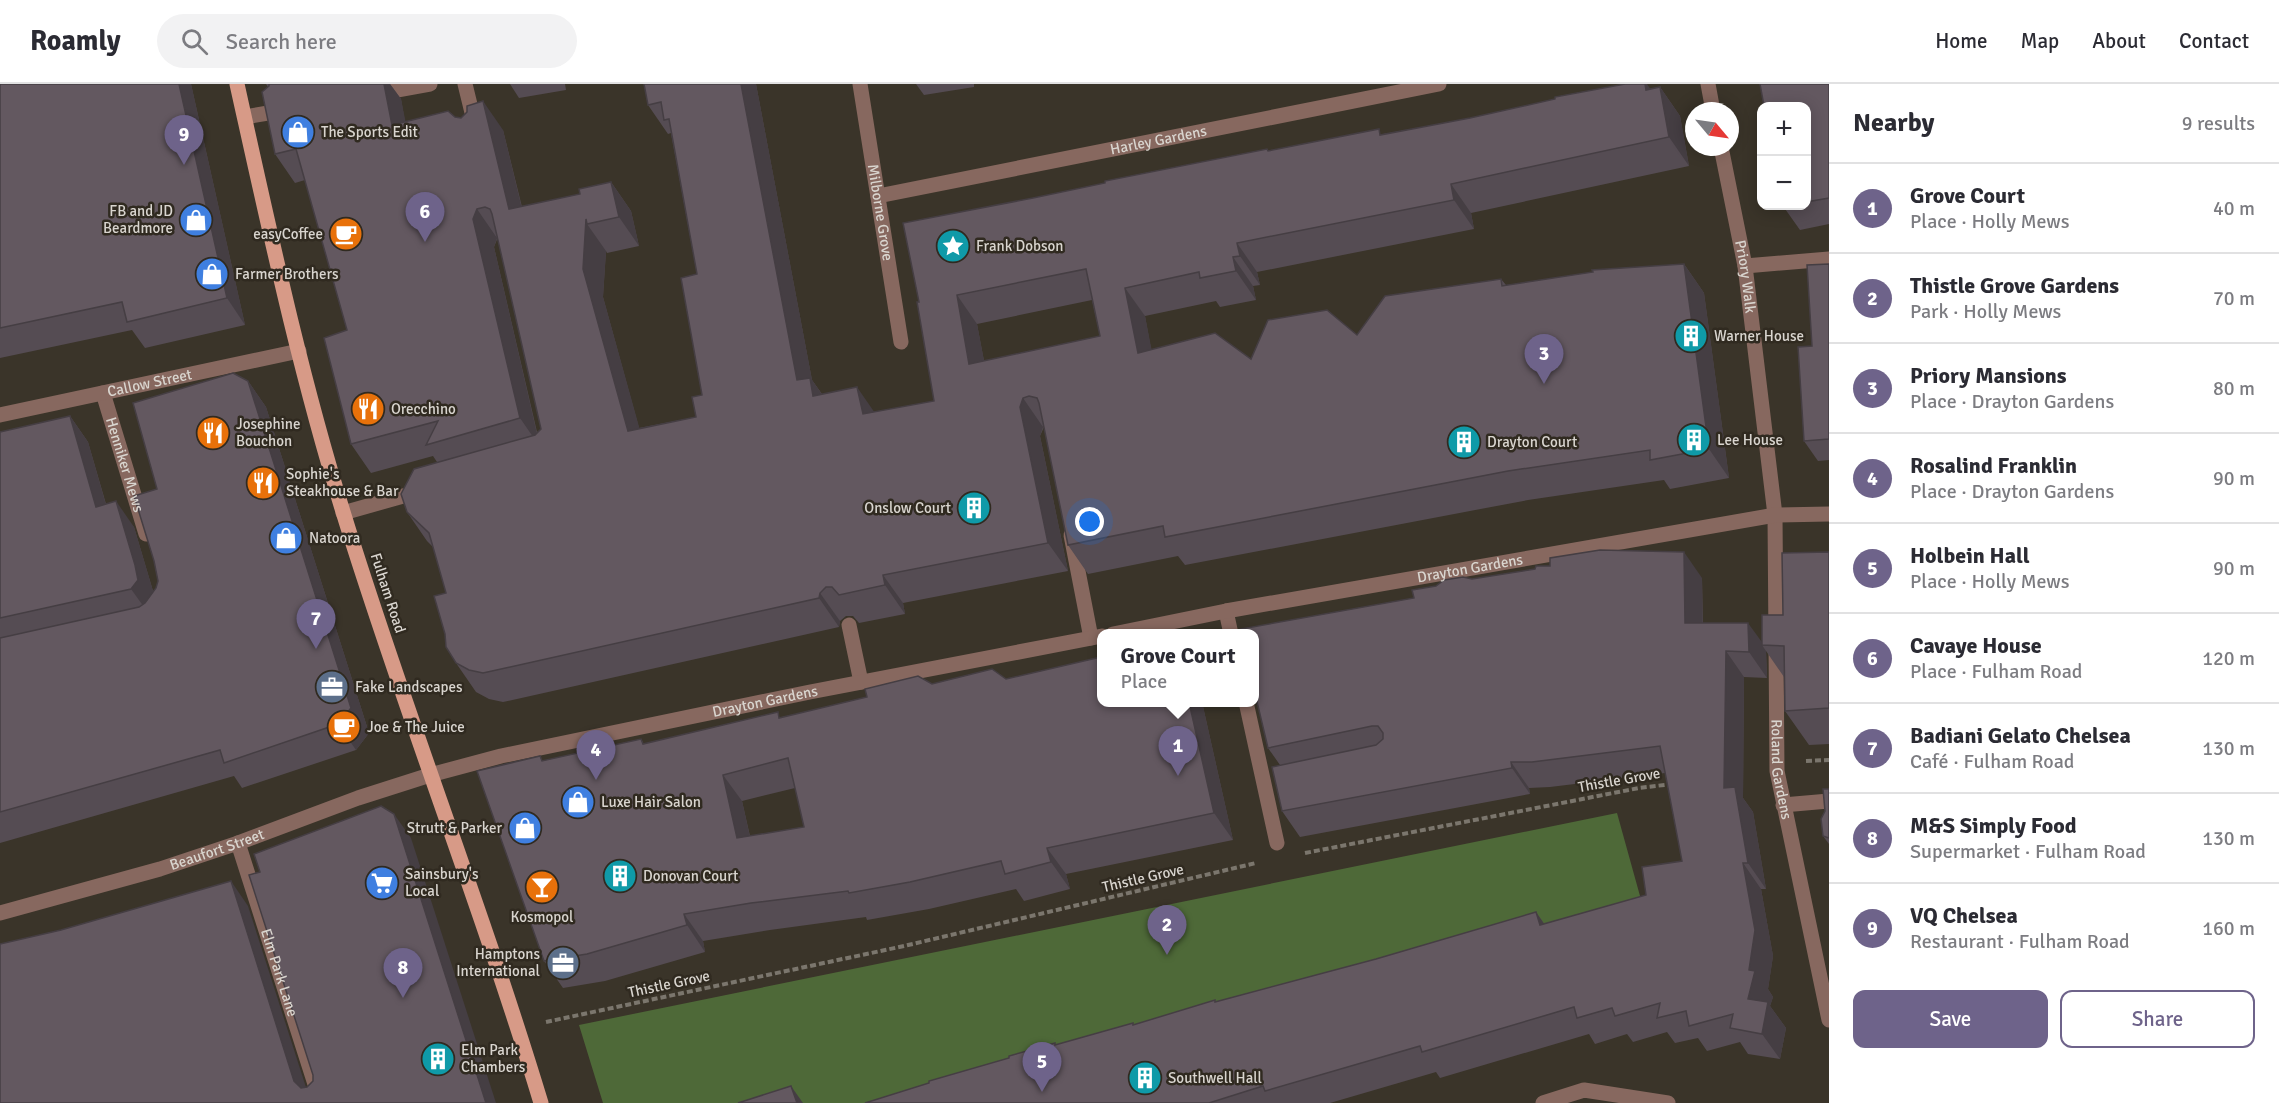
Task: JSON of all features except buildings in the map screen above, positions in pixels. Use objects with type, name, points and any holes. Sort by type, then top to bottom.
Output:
[{"type":"main road","name":"Fulham Road","points":[[237,84],[299,351],[343,513],[542,1103]]},
{"type":"street","points":[[360,96],[430,84]]},
{"type":"street","points":[[465,84],[478,137]]},
{"type":"street","name":"Milborne Grove","points":[[860,84],[901,342]]},
{"type":"street","name":"Harley Gardens","points":[[878,196],[1439,84]]},
{"type":"street","points":[[1708,84],[1711,102]]},
{"type":"street","points":[[245,117],[280,111]]},
{"type":"street","name":"Priory Walk","points":[[1723,156],[1745,266],[1775,515]]},
{"type":"street","points":[[1745,266],[1829,259]]},
{"type":"street","name":"Callow Street","points":[[0,415],[299,351]]},
{"type":"street","name":"Henniker Mews","points":[[104,393],[150,545]]},
{"type":"street","points":[[343,513],[431,488]]},
{"type":"street","name":"Drayton Gardens","points":[[1134,629],[1775,515],[1829,514]]},
{"type":"street","name":"Roland Gardens","points":[[1775,515],[1776,763],[1829,1020]]},
{"type":"street","points":[[1068,524],[1096,637]]},
{"type":"street","points":[[1226,611],[1230,629]]},
{"type":"street","points":[[849,625],[861,682]]},
{"type":"street","name":"Drayton Gardens","points":[[430,775],[501,756],[861,682],[1096,637]]},
{"type":"street","points":[[1247,707],[1271,787],[1277,843]]},
{"type":"street","name":"Beaufort Street","points":[[0,914],[238,843],[358,798],[430,775]]},
{"type":"street","points":[[1783,805],[1829,801]]},
{"type":"street","name":"Elm Park Lane","points":[[238,843],[321,1103]]},
{"type":"street","points":[[1543,1103],[1584,1090],[1668,1103]]},
{"type":"path","name":"Thistle Grove","points":[[1304,853],[1673,783]]},
{"type":"path","name":"Thistle Grove","points":[[518,1028],[904,946],[1258,863]]},
{"type":"green space","points":[[1617,813],[1645,914],[1561,920],[1370,965],[923,1103],[603,1103],[579,1025]]},
{"type":"place","name":"The Sports Edit","points":[[298,132]]},
{"type":"place","name":"VQ Chelsea","points":[[184,165]]},
{"type":"place","name":"FB and JD Beardmore","points":[[196,220]]},
{"type":"place","name":"easyCoffee","points":[[346,234]]},
{"type":"place","name":"Cavaye House","points":[[425,242]]},
{"type":"place","name":"Frank Dobson","points":[[953,246]]},
{"type":"place","name":"Farmer Brothers","points":[[212,274]]},
{"type":"place","name":"Warner House","points":[[1691,336]]},
{"type":"place","name":"Priory Mansions","points":[[1544,384]]},
{"type":"place","name":"Orecchino","points":[[368,409]]},
{"type":"place","name":"Josephine Bouchon","points":[[213,433]]},
{"type":"place","name":"Lee House","points":[[1694,440]]},
{"type":"place","name":"Drayton Court","points":[[1464,442]]},
{"type":"place","name":"Sophie's Steakhouse & Bar","points":[[263,483]]},
{"type":"place","name":"Onslow Court","points":[[974,508]]},
{"type":"place","name":"Natoora","points":[[286,538]]},
{"type":"place","name":"Badiani Gelato Chelsea","points":[[316,649]]},
{"type":"place","name":"Fake Landscapes","points":[[332,687]]},
{"type":"place","name":"Joe & The Juice","points":[[344,727]]},
{"type":"place","name":"Grove Court","points":[[1178,776]]},
{"type":"place","name":"Rosalind Franklin","points":[[596,780]]},
{"type":"place","name":"Luxe Hair Salon","points":[[578,802]]},
{"type":"place","name":"Strutt & Parker","points":[[525,828]]},
{"type":"place","name":"Donovan Court","points":[[620,876]]},
{"type":"place","name":"Sainsbury's Local","points":[[382,883]]},
{"type":"place","name":"Kosmopol","points":[[542,887]]},
{"type":"place","name":"Thistle Grove Gardens","points":[[1167,955]]},
{"type":"place","name":"Hamptons International","points":[[563,963]]},
{"type":"place","name":"M&S Simply Food","points":[[403,998]]},
{"type":"place","name":"Elm Park Chambers","points":[[438,1059]]},
{"type":"place","name":"Southwell Hall","points":[[1145,1078]]},
{"type":"place","name":"Holbein Hall","points":[[1042,1092]]}]
